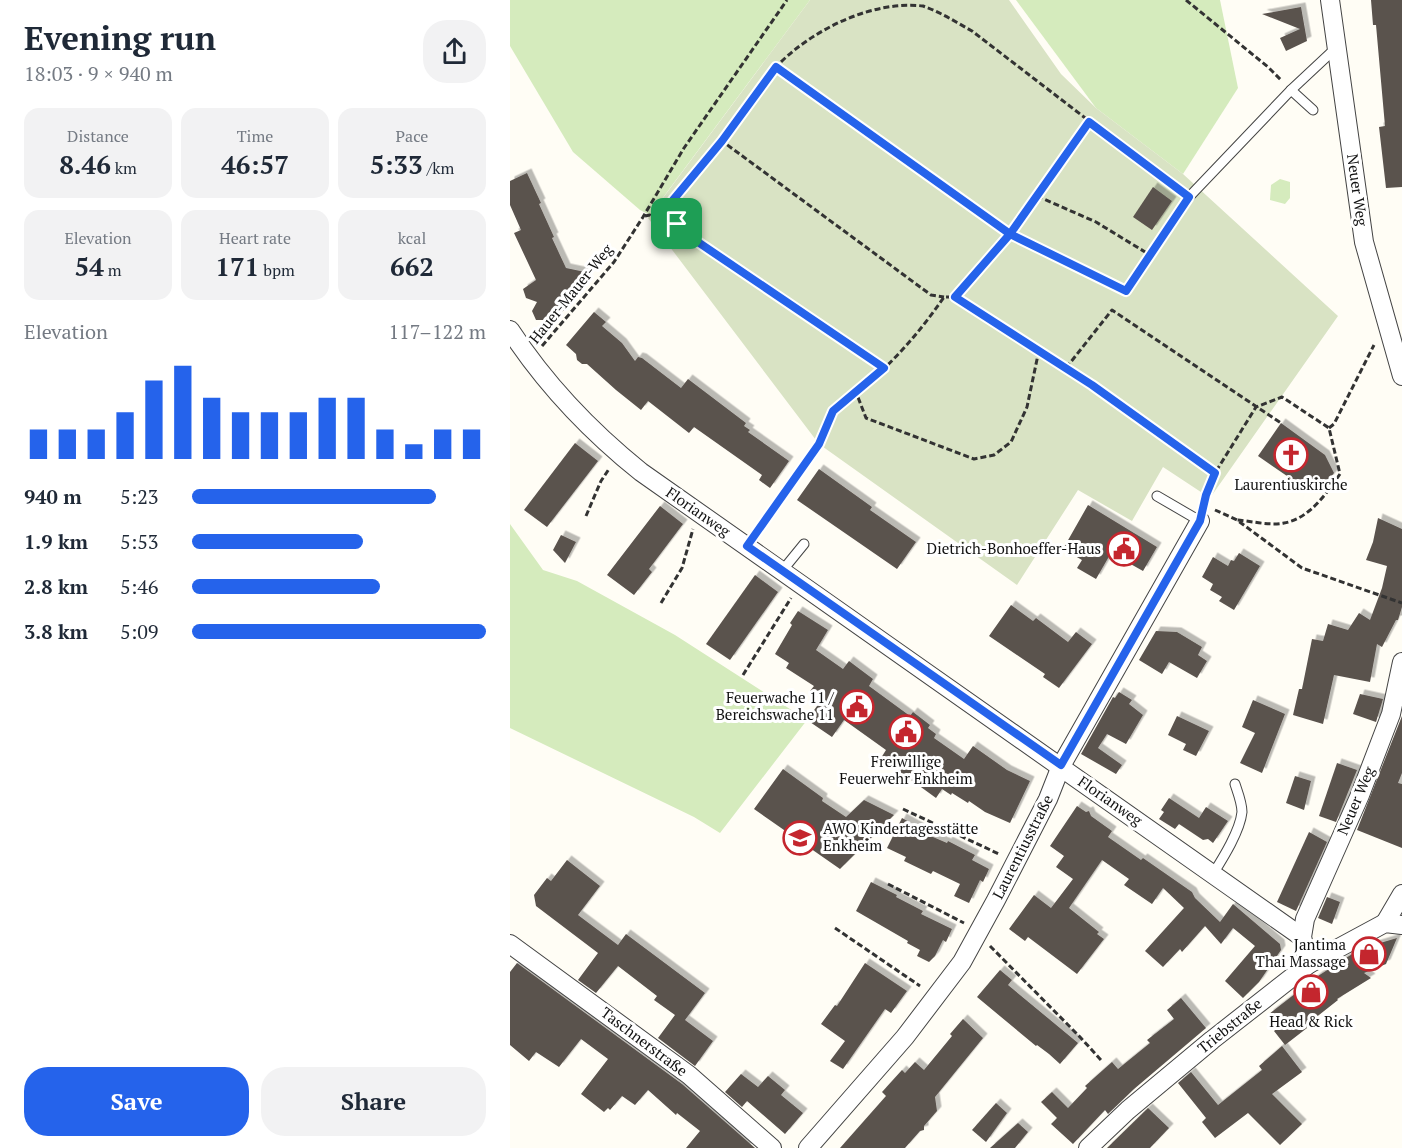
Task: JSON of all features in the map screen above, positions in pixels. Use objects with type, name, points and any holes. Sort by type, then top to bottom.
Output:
[{"type":"street","name":"Neuer Weg","points":[[1330,0],[1364,242],[1402,376]]},
{"type":"street","name":"Florianweg","points":[[510,330],[531,362],[568,405],[618,454],[1302,937]]},
{"type":"street","name":"Laurentiusstraße","points":[[808,1148],[905,1037],[962,962],[1048,799],[1061,765],[1200,521]]},
{"type":"street","name":"Neuer Weg","points":[[1302,937],[1305,919],[1360,795],[1391,714],[1401,674]]},
{"type":"street","points":[[1394,924],[1402,894]]},
{"type":"street","name":"Triebstraße","points":[[1088,1148],[1128,1110],[1212,1040],[1309,964],[1394,924]]},
{"type":"street","points":[[1302,937],[1309,964]]},
{"type":"street","name":"Taschnerstraße","points":[[510,944],[689,1075],[772,1148]]},
{"type":"lane","points":[[1189,197],[1291,90],[1337,47]]},
{"type":"lane","points":[[1291,90],[1313,110]]},
{"type":"lane","points":[[1158,496],[1200,521]]},
{"type":"lane","points":[[782,571],[804,544]]},
{"type":"lane","points":[[1213,874],[1242,813],[1235,784]]},
{"type":"path","name":"Hauer-Mauer-Weg","points":[[531,362],[614,262],[684,147],[787,0]]},
{"type":"path","points":[[1186,0],[1268,67],[1291,90]]},
{"type":"path","points":[[776,67],[1010,234],[1126,291],[1189,197],[972,31],[945,15],[921,5],[899,3],[877,5],[851,13],[824,27],[776,67],[722,141],[673,200],[677,224],[689,236],[884,368]]},
{"type":"path","points":[[955,297],[1010,234],[1089,122]]},
{"type":"path","points":[[722,141],[931,295],[955,297],[1092,385],[1215,473]]},
{"type":"path","points":[[1037,196],[1096,222],[1150,255]]},
{"type":"path","points":[[643,217],[650,215],[666,231],[677,224]]},
{"type":"path","points":[[747,546],[819,444],[833,411],[884,368],[932,314],[944,297]]},
{"type":"path","points":[[1066,368],[1112,310],[1281,423]]},
{"type":"path","points":[[1329,428],[1334,424],[1386,322]]},
{"type":"path","points":[[856,392],[866,418],[974,459],[994,454],[1011,442],[1027,407],[1039,350]]},
{"type":"path","points":[[1200,521],[1206,495],[1215,473],[1256,407],[1282,397],[1329,428],[1340,474],[1323,498],[1295,520],[1282,524],[1237,520]]},
{"type":"path","points":[[586,516],[601,481],[618,454]]},
{"type":"path","points":[[1215,510],[1237,520],[1302,568],[1402,603]]},
{"type":"path","points":[[661,603],[682,568],[699,513]]},
{"type":"path","points":[[743,675],[801,583]]},
{"type":"path","points":[[903,809],[1016,862]]},
{"type":"path","points":[[888,884],[979,932],[1101,1060]]},
{"type":"path","points":[[835,928],[936,997]]},
{"type":"green space","points":[[510,0],[810,0],[650,215],[640,210],[573,152],[510,46]]},
{"type":"green space","points":[[810,0],[1009,0],[1061,74],[1096,108],[1183,174],[1338,316],[1210,498],[1163,467],[1132,521],[1078,490],[1017,585],[819,444],[648,218]]},
{"type":"green space","points":[[1016,0],[1220,0],[1238,88],[1183,174],[1096,108]]},
{"type":"green space","points":[[1280,179],[1290,182],[1290,198],[1285,204],[1270,200],[1271,185]]},
{"type":"green space","points":[[510,524],[543,570],[577,581],[675,635],[807,720],[720,833],[694,817],[510,728]]},
{"type":"building","points":[[1371,0],[1402,0],[1402,187],[1386,188],[1379,127],[1385,126],[1376,25],[1373,25]]},
{"type":"building","points":[[1301,7],[1307,41],[1286,51],[1280,38],[1300,29],[1262,14]]},
{"type":"building","points":[[527,173],[566,268],[585,272],[563,306],[565,310],[543,320],[536,320],[532,311],[537,302],[526,298],[523,289],[536,280],[514,233],[521,230],[510,205],[510,181]]},
{"type":"building","points":[[1153,187],[1172,201],[1152,230],[1133,217]]},
{"type":"building","points":[[594,312],[606,322],[602,326],[622,343],[635,361],[638,357],[642,358],[681,388],[688,379],[746,423],[744,426],[750,430],[748,432],[789,461],[770,488],[759,480],[762,475],[694,427],[689,433],[648,401],[641,410],[587,364],[582,364],[577,360],[576,354],[566,345]]},
{"type":"building","name":"Laurentiuskirche","points":[[1281,423],[1325,455],[1334,473],[1322,488],[1303,487],[1258,456]]},
{"type":"building","points":[[575,443],[598,461],[547,527],[524,510]]},
{"type":"building","points":[[819,469],[872,507],[870,510],[916,542],[897,569],[797,500]]},
{"type":"building","points":[[1088,505],[1157,547],[1143,571],[1111,553],[1096,579],[1077,568],[1082,560],[1063,549]]},
{"type":"building","points":[[660,506],[683,524],[649,569],[652,572],[634,595],[607,575]]},
{"type":"building","points":[[1378,518],[1402,529],[1402,607],[1398,620],[1382,647],[1377,644],[1370,682],[1334,675],[1323,724],[1293,715],[1299,689],[1302,689],[1312,639],[1323,641],[1328,624],[1348,630],[1359,613],[1370,620],[1382,588],[1387,566],[1366,560]]},
{"type":"building","points":[[561,535],[576,542],[565,563],[553,550]]},
{"type":"building","points":[[1239,553],[1260,566],[1234,610],[1219,601],[1222,597],[1210,590],[1213,584],[1202,577],[1213,557],[1228,566]]},
{"type":"building","points":[[755,575],[778,592],[730,660],[706,644]]},
{"type":"building","points":[[1011,605],[1033,621],[1036,618],[1068,642],[1076,632],[1092,644],[1059,688],[1043,677],[1045,674],[989,636]]},
{"type":"building","points":[[798,611],[828,630],[816,650],[843,669],[849,661],[873,679],[869,686],[910,716],[913,712],[930,725],[928,728],[936,734],[934,738],[964,759],[973,746],[1007,770],[1030,781],[1010,823],[942,789],[936,798],[881,758],[886,750],[844,720],[832,737],[807,720],[822,699],[810,691],[814,686],[786,668],[789,663],[775,654]]},
{"type":"building","points":[[1156,631],[1177,632],[1202,647],[1198,655],[1207,661],[1197,678],[1169,662],[1162,674],[1139,660]]},
{"type":"building","points":[[1119,692],[1132,700],[1129,704],[1143,715],[1126,744],[1107,734],[1098,748],[1122,765],[1116,774],[1081,754],[1113,697],[1115,698]]},
{"type":"building","points":[[1360,694],[1383,699],[1376,722],[1353,714]]},
{"type":"building","points":[[1253,700],[1285,714],[1262,773],[1240,763],[1255,733],[1242,727]]},
{"type":"building","points":[[1177,716],[1209,731],[1196,756],[1183,750],[1186,744],[1168,735]]},
{"type":"building","points":[[1402,716],[1402,773],[1398,783],[1402,784],[1402,848],[1357,830]]},
{"type":"building","points":[[1337,763],[1357,770],[1336,822],[1319,816]]},
{"type":"building","points":[[783,769],[823,798],[822,801],[846,817],[864,800],[894,815],[840,869],[754,809]]},
{"type":"building","points":[[1295,776],[1311,781],[1304,810],[1286,803]]},
{"type":"building","points":[[1169,798],[1199,818],[1206,807],[1228,821],[1213,843],[1208,839],[1203,840],[1179,824],[1175,829],[1159,819],[1164,812],[1161,810]]},
{"type":"building","points":[[1077,806],[1086,812],[1089,811],[1091,816],[1112,831],[1108,837],[1192,892],[1195,898],[1220,922],[1233,904],[1280,944],[1281,950],[1259,982],[1243,998],[1225,981],[1255,946],[1233,928],[1221,944],[1205,926],[1182,952],[1180,949],[1163,967],[1145,951],[1184,908],[1163,888],[1152,904],[1124,885],[1129,879],[1102,860],[1069,908],[1099,932],[1097,934],[1104,939],[1077,974],[1028,937],[1025,941],[1009,929],[1034,895],[1051,908],[1073,879],[1056,867],[1064,856],[1050,846]]},
{"type":"building","points":[[902,818],[920,828],[919,830],[975,855],[972,860],[989,869],[983,882],[980,880],[969,903],[954,896],[960,884],[904,861],[906,857],[887,848]]},
{"type":"building","points":[[1309,832],[1327,842],[1296,911],[1277,902]]},
{"type":"building","points":[[567,860],[600,886],[578,915],[618,945],[626,934],[705,993],[685,1020],[713,1041],[695,1066],[658,1038],[675,1015],[654,1000],[657,996],[618,966],[596,993],[578,980],[598,953],[536,906],[534,895],[547,878],[551,881]]},
{"type":"building","points":[[871,882],[923,911],[921,914],[952,929],[946,942],[943,940],[935,956],[929,962],[917,956],[920,950],[907,943],[908,941],[856,911]]},
{"type":"building","points":[[1327,897],[1340,902],[1332,924],[1318,918]]},
{"type":"building","points":[[1397,938],[1386,964],[1364,973],[1371,978],[1337,999],[1305,1026],[1307,1028],[1285,1045],[1274,1031],[1279,1027],[1269,1014],[1318,976],[1360,949]]},
{"type":"building","points":[[517,963],[682,1084],[755,1148],[686,1148],[700,1131],[677,1113],[676,1115],[648,1090],[635,1105],[622,1096],[610,1110],[608,1108],[604,1112],[581,1094],[608,1059],[581,1039],[559,1067],[536,1052],[529,1061],[510,1045],[510,972]]},
{"type":"building","points":[[865,963],[907,991],[891,1013],[885,1009],[843,1069],[830,1061],[845,1041],[821,1024],[835,1005],[837,1006]]},
{"type":"building","points":[[1000,970],[1012,980],[1008,985],[1078,1043],[1060,1064],[977,997]]},
{"type":"building","points":[[1181,998],[1206,1028],[1108,1114],[1105,1110],[1073,1144],[1051,1124],[1057,1118],[1041,1102],[1052,1092],[1068,1108],[1087,1088],[1085,1086],[1112,1062],[1118,1069],[1150,1043],[1147,1040],[1174,1019],[1167,1010]]},
{"type":"building","points":[[963,1019],[983,1038],[935,1097],[937,1111],[924,1126],[924,1130],[920,1131],[905,1148],[840,1148],[886,1096],[882,1092],[902,1070],[905,1073],[915,1062],[924,1070]]},
{"type":"building","points":[[1282,1046],[1302,1072],[1272,1094],[1302,1124],[1280,1145],[1248,1113],[1215,1138],[1202,1122],[1206,1118],[1178,1083],[1191,1072],[1218,1105],[1262,1070],[1259,1066]]},
{"type":"building","points":[[741,1074],[758,1087],[768,1076],[785,1090],[781,1095],[803,1113],[785,1134],[747,1101],[742,1107],[725,1092]]},
{"type":"building","points":[[996,1103],[1007,1113],[986,1142],[972,1130]]},
{"type":"building","points":[[1148,1108],[1169,1128],[1150,1148],[1107,1148]]},
{"type":"building","points":[[1018,1123],[1028,1132],[1015,1148],[990,1148]]},
{"type":"place","name":"Laurentiuskirche","points":[[1291,455]]},
{"type":"place","name":"Dietrich-Bonhoeffer-Haus","points":[[1124,549]]},
{"type":"place","name":"Feuerwache 11 / Bereichswache 11","points":[[857,707]]},
{"type":"place","name":"Freiwillige Feuerwehr Enkheim","points":[[906,732]]},
{"type":"place","name":"AWO Kindertagesstätte Enkheim","points":[[800,838]]},
{"type":"place","name":"Jantima Thai Massage","points":[[1369,954]]},
{"type":"place","name":"Head & Rick","points":[[1311,992]]},
{"type":"route","points":[[677,224],[673,200],[722,141],[776,67],[1010,234],[1126,291],[1189,197],[1089,122],[1010,234],[955,297],[1092,385],[1215,473],[1206,495],[1200,521],[1061,765],[747,546],[819,444],[833,411],[884,368],[689,236],[677,224]]}]
